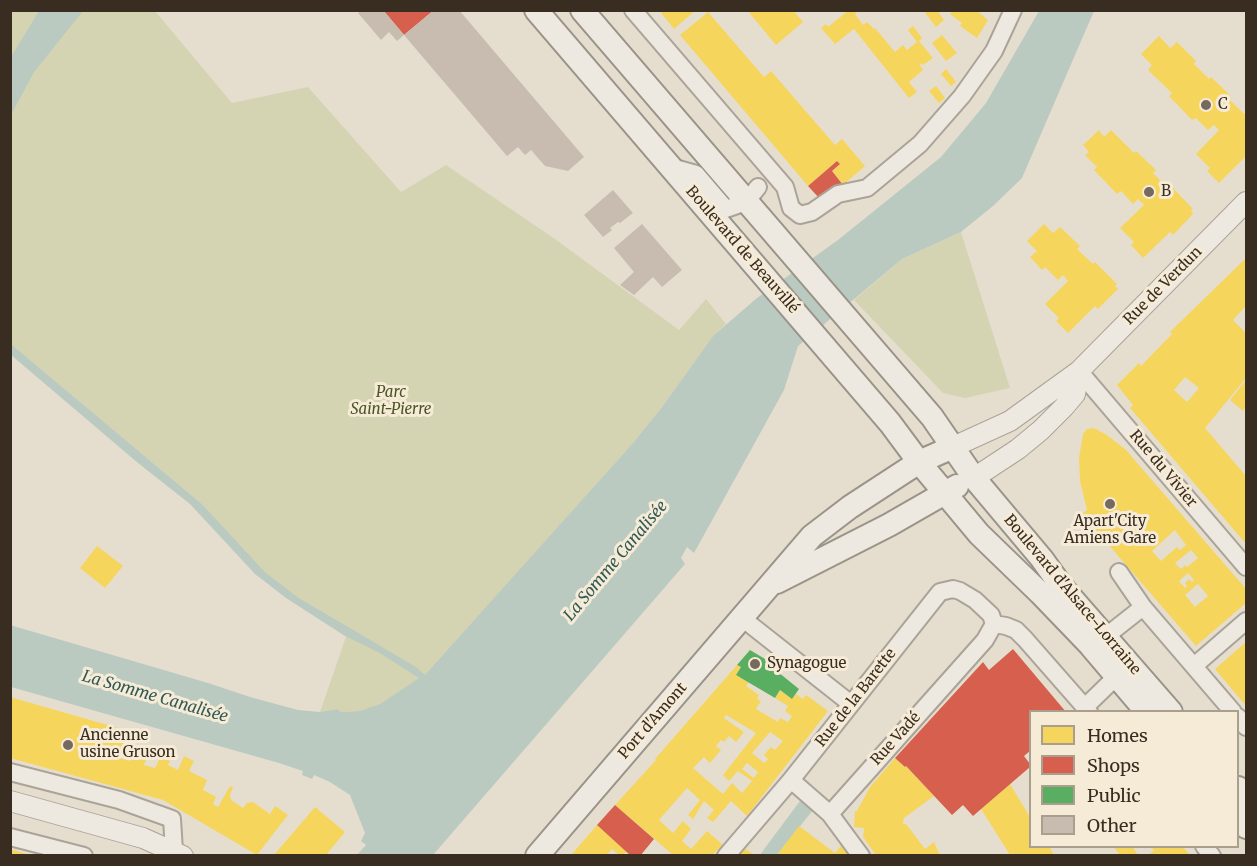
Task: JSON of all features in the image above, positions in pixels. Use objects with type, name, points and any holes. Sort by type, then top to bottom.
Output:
[{"type":"main road","name":"Boulevard de Beauvillé","points":[[536,10],[890,423],[944,492]]},
{"type":"main road","points":[[582,10],[758,208],[849,321],[932,417],[974,478]]},
{"type":"main road","name":"Port d'Amont","points":[[537,855],[812,536],[850,507],[919,462],[953,447]]},
{"type":"main road","name":"Port d'Amont","points":[[770,586],[974,478]]},
{"type":"main road","name":"Boulevard d'Alsace-Lorraine","points":[[974,478],[1042,559],[1062,587],[1170,710]]},
{"type":"main road","name":"Boulevard d'Alsace-Lorraine","points":[[944,492],[979,534],[1040,592],[1090,645],[1146,710]]},
{"type":"street","points":[[633,10],[784,187],[791,208],[800,215],[812,212],[838,194],[867,188],[920,144],[963,96],[994,51],[1013,10]]},
{"type":"street","points":[[671,167],[696,174],[726,209],[758,208],[765,166]]},
{"type":"street","name":"Rue de Verdun","points":[[953,447],[1010,421],[1078,370],[1246,202]]},
{"type":"street","points":[[974,478],[1018,449],[1064,407],[1075,394],[1078,370]]},
{"type":"street","name":"Rue du Vivier","points":[[1078,370],[1246,567]]},
{"type":"street","points":[[1119,572],[1143,607],[1232,710]]},
{"type":"street","name":"Rue de la Barette","points":[[726,855],[791,780],[940,592],[953,588],[960,591],[992,615],[994,624]]},
{"type":"street","points":[[1105,637],[1143,607]]},
{"type":"street","points":[[742,618],[851,704]]},
{"type":"street","points":[[1194,666],[1246,621]]},
{"type":"street","points":[[994,624],[1006,626],[1025,639],[1087,709],[1117,676]]},
{"type":"street","name":"Rue Vadé","points":[[830,814],[985,640],[994,624]]},
{"type":"street","points":[[10,772],[119,800],[172,819],[176,854]]},
{"type":"street","points":[[791,780],[830,814],[861,855]]},
{"type":"street","points":[[10,801],[143,838],[176,854]]},
{"type":"street","points":[[10,837],[84,855]]},
{"type":"green space","name":"Parc Saint-Pierre","points":[[11,10],[155,11],[232,103],[308,87],[401,192],[446,165],[555,239],[679,330],[706,299],[726,324],[713,336],[633,443],[428,673],[380,704],[361,711],[341,712],[338,709],[320,712],[349,628],[299,598],[265,572],[203,505],[11,344]]},
{"type":"green space","points":[[961,232],[1010,388],[965,398],[943,393],[854,300],[902,259]]},
{"type":"water","points":[[39,11],[83,11],[34,72],[11,115],[11,57]]},
{"type":"water","name":"La Somme Canalisée","points":[[1039,11],[1094,11],[1022,178],[961,232],[902,259],[798,346],[784,390],[694,553],[687,547],[681,558],[685,564],[433,855],[357,855],[366,845],[361,841],[365,833],[350,795],[314,775],[312,779],[302,775],[303,771],[279,763],[11,687],[10,625],[298,710],[360,711],[380,704],[419,678],[378,652],[345,636],[286,598],[255,574],[190,504],[11,355],[11,344],[203,505],[265,572],[299,598],[416,667],[425,675],[633,443],[713,336],[757,298],[838,240],[941,157],[986,103]]},
{"type":"water","points":[[800,801],[813,810],[777,855],[759,856]]},
{"type":"building: Homes","points":[[659,10],[696,10],[674,29]]},
{"type":"building: Homes","points":[[747,10],[793,10],[803,22],[776,45]]},
{"type":"building: Homes","points":[[849,10],[859,10],[855,14],[863,25],[867,22],[875,28],[895,52],[903,45],[907,50],[917,42],[908,30],[913,26],[922,38],[919,41],[933,58],[923,65],[921,63],[923,70],[909,82],[917,92],[909,98],[854,29],[835,44],[821,28],[826,24],[828,27]]},
{"type":"building: Homes","points":[[923,10],[937,10],[944,20],[936,27]]},
{"type":"building: Homes","points":[[953,10],[976,10],[988,20],[977,38],[960,26],[962,23],[950,14]]},
{"type":"building: Homes","points":[[708,12],[764,77],[771,71],[835,145],[842,139],[865,166],[843,185],[832,171],[840,164],[837,161],[808,186],[680,35]]},
{"type":"building: Homes","points":[[942,35],[957,53],[946,61],[932,43]]},
{"type":"building: Homes","name":"C","points":[[1159,36],[1170,48],[1177,42],[1196,61],[1194,64],[1209,79],[1211,77],[1231,96],[1228,98],[1244,114],[1246,111],[1246,156],[1219,183],[1207,171],[1210,168],[1196,154],[1219,130],[1214,125],[1208,130],[1196,118],[1192,120],[1169,96],[1172,93],[1148,70],[1152,65],[1141,54]]},
{"type":"building: Homes","points":[[946,69],[956,82],[951,86],[941,74]]},
{"type":"building: Homes","points":[[936,86],[945,98],[939,103],[929,91]]},
{"type":"building: Homes","name":"B","points":[[1099,130],[1104,137],[1111,130],[1134,153],[1136,151],[1156,170],[1153,173],[1169,189],[1171,186],[1193,209],[1191,211],[1193,214],[1173,235],[1170,232],[1143,258],[1131,245],[1134,242],[1120,228],[1144,205],[1138,199],[1133,204],[1121,191],[1117,194],[1094,170],[1097,167],[1085,155],[1089,152],[1083,145]]},
{"type":"building: Homes","points":[[1044,224],[1053,233],[1060,227],[1080,246],[1077,249],[1093,264],[1095,262],[1117,284],[1115,286],[1118,289],[1098,309],[1095,306],[1068,333],[1056,321],[1059,318],[1045,304],[1068,281],[1063,275],[1058,280],[1045,267],[1042,270],[1030,257],[1037,251],[1027,241]]},
{"type":"building: Homes","points":[[1246,258],[1246,306],[1233,320],[1246,333],[1246,378],[1205,428],[1246,476],[1246,544],[1130,408],[1133,405],[1117,385],[1139,363],[1141,366],[1172,334],[1170,332]],"holes":[[[1185,377],[1199,388],[1187,402],[1174,390]]]},
{"type":"building: Homes","points":[[1246,380],[1246,406],[1243,411],[1230,400]]},
{"type":"building: Homes","points":[[1094,428],[1107,435],[1126,450],[1246,589],[1246,603],[1196,646],[1082,514],[1087,510],[1080,481],[1079,458],[1083,434],[1087,429]],"holes":[[[1175,530],[1186,545],[1180,550],[1177,547],[1161,561],[1152,551]],[[1191,550],[1198,558],[1181,569],[1175,563]],[[1188,573],[1194,580],[1192,582],[1189,579],[1185,583],[1187,586],[1185,588],[1179,581]],[[1198,584],[1208,596],[1195,607],[1185,595]]]},
{"type":"building: Homes","points":[[97,546],[123,566],[105,588],[80,568]]},
{"type":"building: Homes","points":[[1246,642],[1246,706],[1215,669]]},
{"type":"building: Homes","points":[[737,665],[741,667],[736,675],[749,682],[746,686],[759,695],[757,699],[761,701],[756,709],[778,722],[780,718],[788,722],[792,716],[785,711],[788,706],[775,698],[780,690],[792,699],[796,694],[803,699],[806,695],[828,711],[747,816],[731,801],[713,822],[707,818],[714,810],[704,801],[693,819],[688,815],[700,800],[687,788],[659,820],[673,833],[683,821],[691,829],[682,841],[691,849],[707,831],[723,845],[712,855],[673,855],[615,805]],"holes":[[[726,715],[756,733],[723,775],[729,781],[738,771],[752,781],[742,793],[732,783],[723,794],[693,768],[704,757],[710,763],[721,750],[716,746],[721,740],[724,742],[729,736],[736,742],[744,732],[724,718]],[[770,732],[783,741],[775,750],[771,747],[764,755],[768,759],[764,763],[752,753]],[[747,763],[758,772],[754,778],[742,769]]]},
{"type":"building: Homes","points":[[10,697],[132,732],[120,758],[130,761],[133,751],[148,755],[144,765],[155,768],[161,756],[170,761],[168,765],[178,770],[184,756],[194,761],[189,771],[207,780],[203,790],[216,797],[213,804],[218,807],[230,786],[233,788],[230,794],[231,800],[243,808],[247,803],[253,802],[270,814],[275,806],[288,815],[257,855],[163,800],[10,758]]},
{"type":"building: Homes","points":[[895,758],[906,766],[934,796],[904,818],[903,824],[906,824],[925,849],[934,842],[940,855],[876,855],[863,837],[864,828],[854,827],[855,811],[870,787]]},
{"type":"building: Homes","points":[[1010,784],[1029,815],[1029,848],[1050,848],[1054,855],[1014,855],[1013,853],[1010,855],[981,809]]},
{"type":"building: Homes","points":[[315,807],[345,832],[326,855],[274,855]]},
{"type":"building: Homes","points":[[597,825],[627,851],[623,855],[619,855],[612,849],[607,855],[572,854]]},
{"type":"building: Homes","points":[[799,826],[835,853],[842,845],[850,855],[777,855]]},
{"type":"building: Homes","points":[[742,846],[754,855],[735,855]]},
{"type":"building: Homes","points":[[1115,848],[1133,848],[1138,855],[1120,855]]},
{"type":"building: Homes","points":[[1152,848],[1184,848],[1190,855],[1160,855],[1159,853],[1148,855],[1154,851]]},
{"type":"building: Homes","points":[[10,849],[30,855],[10,855]]},
{"type":"building: Shops","points":[[383,10],[434,10],[404,35]]},
{"type":"building: Shops","points":[[837,161],[840,164],[832,171],[843,185],[820,199],[808,186]]},
{"type":"building: Shops","points":[[1013,649],[1064,710],[1029,710],[1029,752],[1024,756],[1029,763],[1029,768],[973,816],[963,805],[952,815],[906,766],[895,758],[983,662],[989,670]]},
{"type":"building: Shops","points":[[615,805],[654,839],[640,856],[631,856],[597,825]]},
{"type":"building: Public","points":[[750,650],[780,668],[778,672],[799,689],[792,699],[780,690],[775,698],[736,675],[741,667],[737,665]]},
{"type":"building: Other","points":[[361,10],[383,10],[404,35],[397,41],[389,32],[381,40],[358,13]]},
{"type":"building: Other","points":[[434,10],[459,10],[584,157],[568,171],[545,166],[531,150],[525,155],[518,147],[507,156],[404,35]]},
{"type":"building: Other","points":[[613,190],[633,213],[610,228],[612,230],[603,237],[584,215]]},
{"type":"building: Other","points":[[642,224],[682,270],[662,287],[653,277],[634,295],[620,285],[634,272],[614,248]]},
{"type":"place","name":"C","points":[[1206,105]]},
{"type":"place","name":"B","points":[[1149,192]]},
{"type":"place","name":"Apart'City Amiens Gare","points":[[1110,504]]},
{"type":"place","name":"Synagogue","points":[[755,664]]},
{"type":"place","name":"Ancienne usine Gruson","points":[[68,745]]}]
